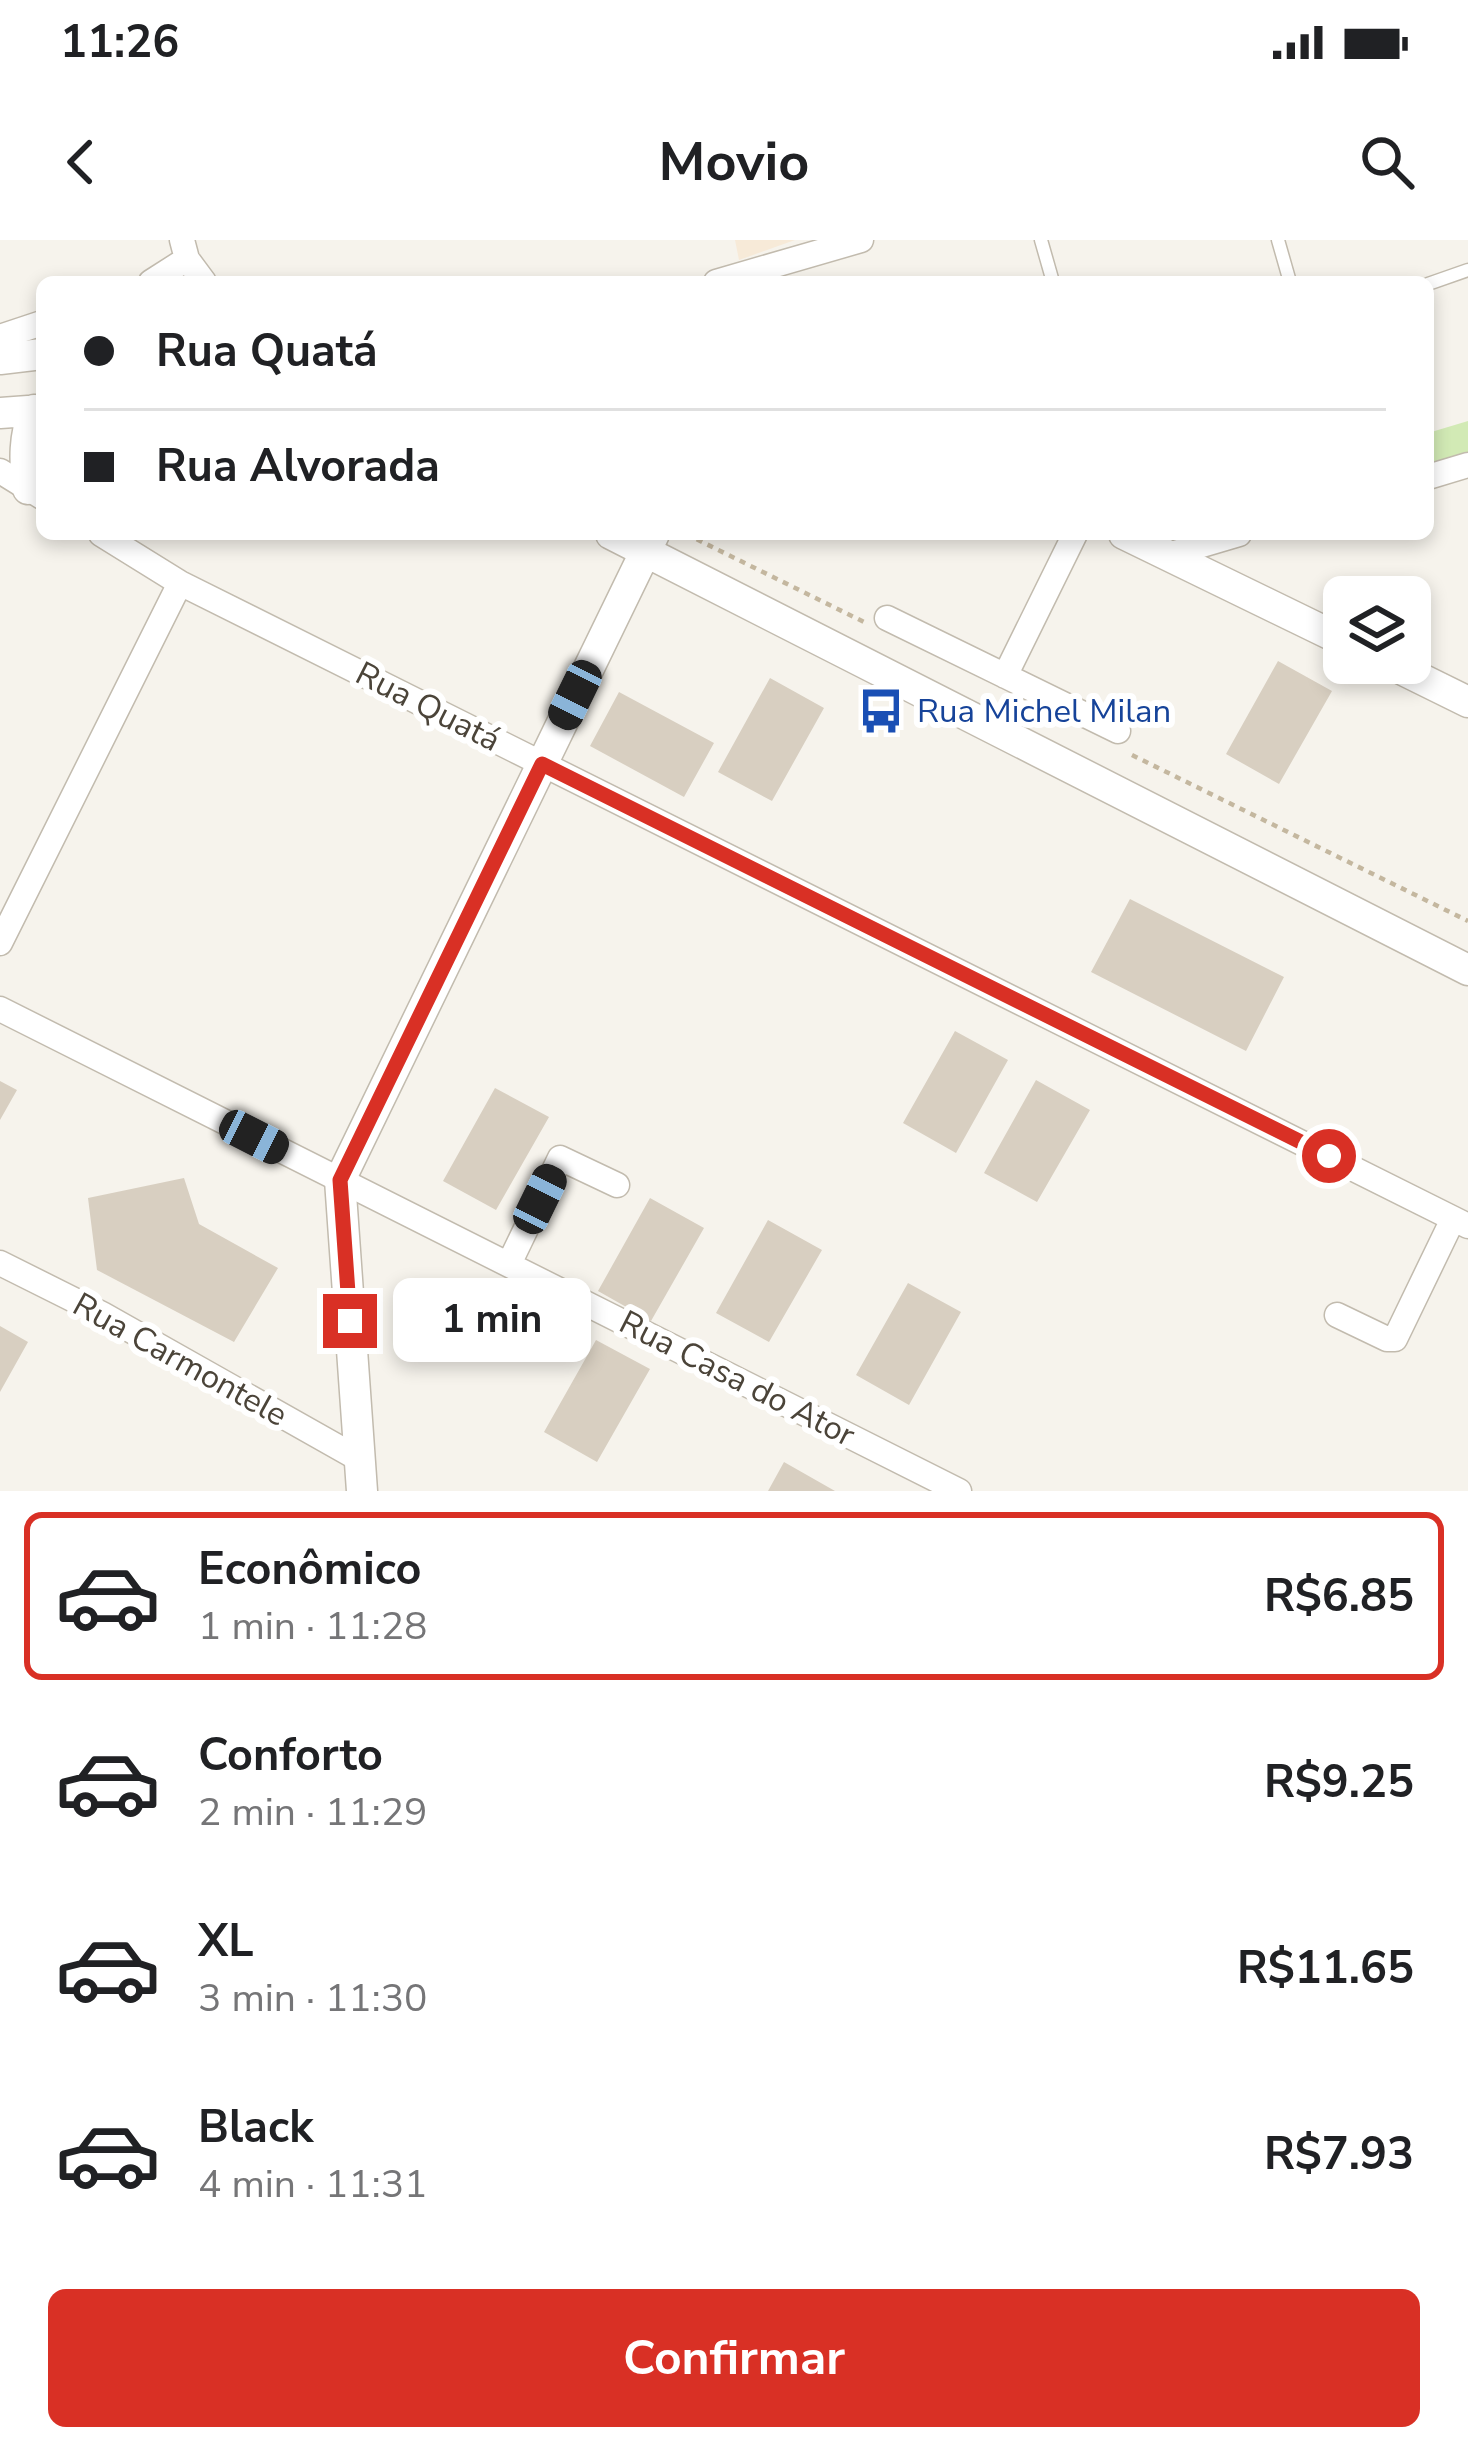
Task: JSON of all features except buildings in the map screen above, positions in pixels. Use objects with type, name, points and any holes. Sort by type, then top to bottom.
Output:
[{"type":"street","points":[[731,276],[800,249],[861,240]]},
{"type":"street","points":[[157,276],[184,250],[200,276]]},
{"type":"street","points":[[0,337],[36,324]]},
{"type":"street","points":[[0,359],[36,355]]},
{"type":"street","points":[[0,412],[36,410]]},
{"type":"street","points":[[35,493],[25,449],[26,431],[36,414]]},
{"type":"street","points":[[1434,475],[1468,465]]},
{"type":"street","points":[[0,471],[35,493]]},
{"type":"street","name":"Rua Quatá","points":[[111,540],[180,583],[1460,1222]]},
{"type":"street","points":[[1005,676],[1073,540]]},
{"type":"street","points":[[1137,540],[1323,631]]},
{"type":"street","points":[[1168,555],[1219,540]]},
{"type":"street","points":[[362,1491],[340,1180],[650,543],[1468,970]]},
{"type":"street","points":[[0,944],[180,583]]},
{"type":"street","points":[[886,618],[1118,731]]},
{"type":"street","points":[[1431,684],[1468,702]]},
{"type":"street","name":"Rua Casa do Ator","points":[[0,1009],[959,1491]]},
{"type":"street","points":[[509,1264],[560,1158],[617,1185]]},
{"type":"street","points":[[1336,1315],[1395,1339],[1460,1222]]},
{"type":"street","name":"Rua Carmontele","points":[[0,1264],[102,1314],[359,1459]]},
{"type":"lane","points":[[1041,240],[1051,276]]},
{"type":"lane","points":[[1278,240],[1288,276]]},
{"type":"lane","points":[[1434,282],[1468,271]]},
{"type":"shaded area","points":[[735,240],[795,240],[739,260]]},
{"type":"green space","points":[[1468,421],[1468,454],[1434,464],[1434,431]]},
{"type":"place","name":"Rua Michel Milan","points":[[881,711]]},
{"type":"route","points":[[350,1321],[340,1180],[542,764],[1329,1156]]}]
